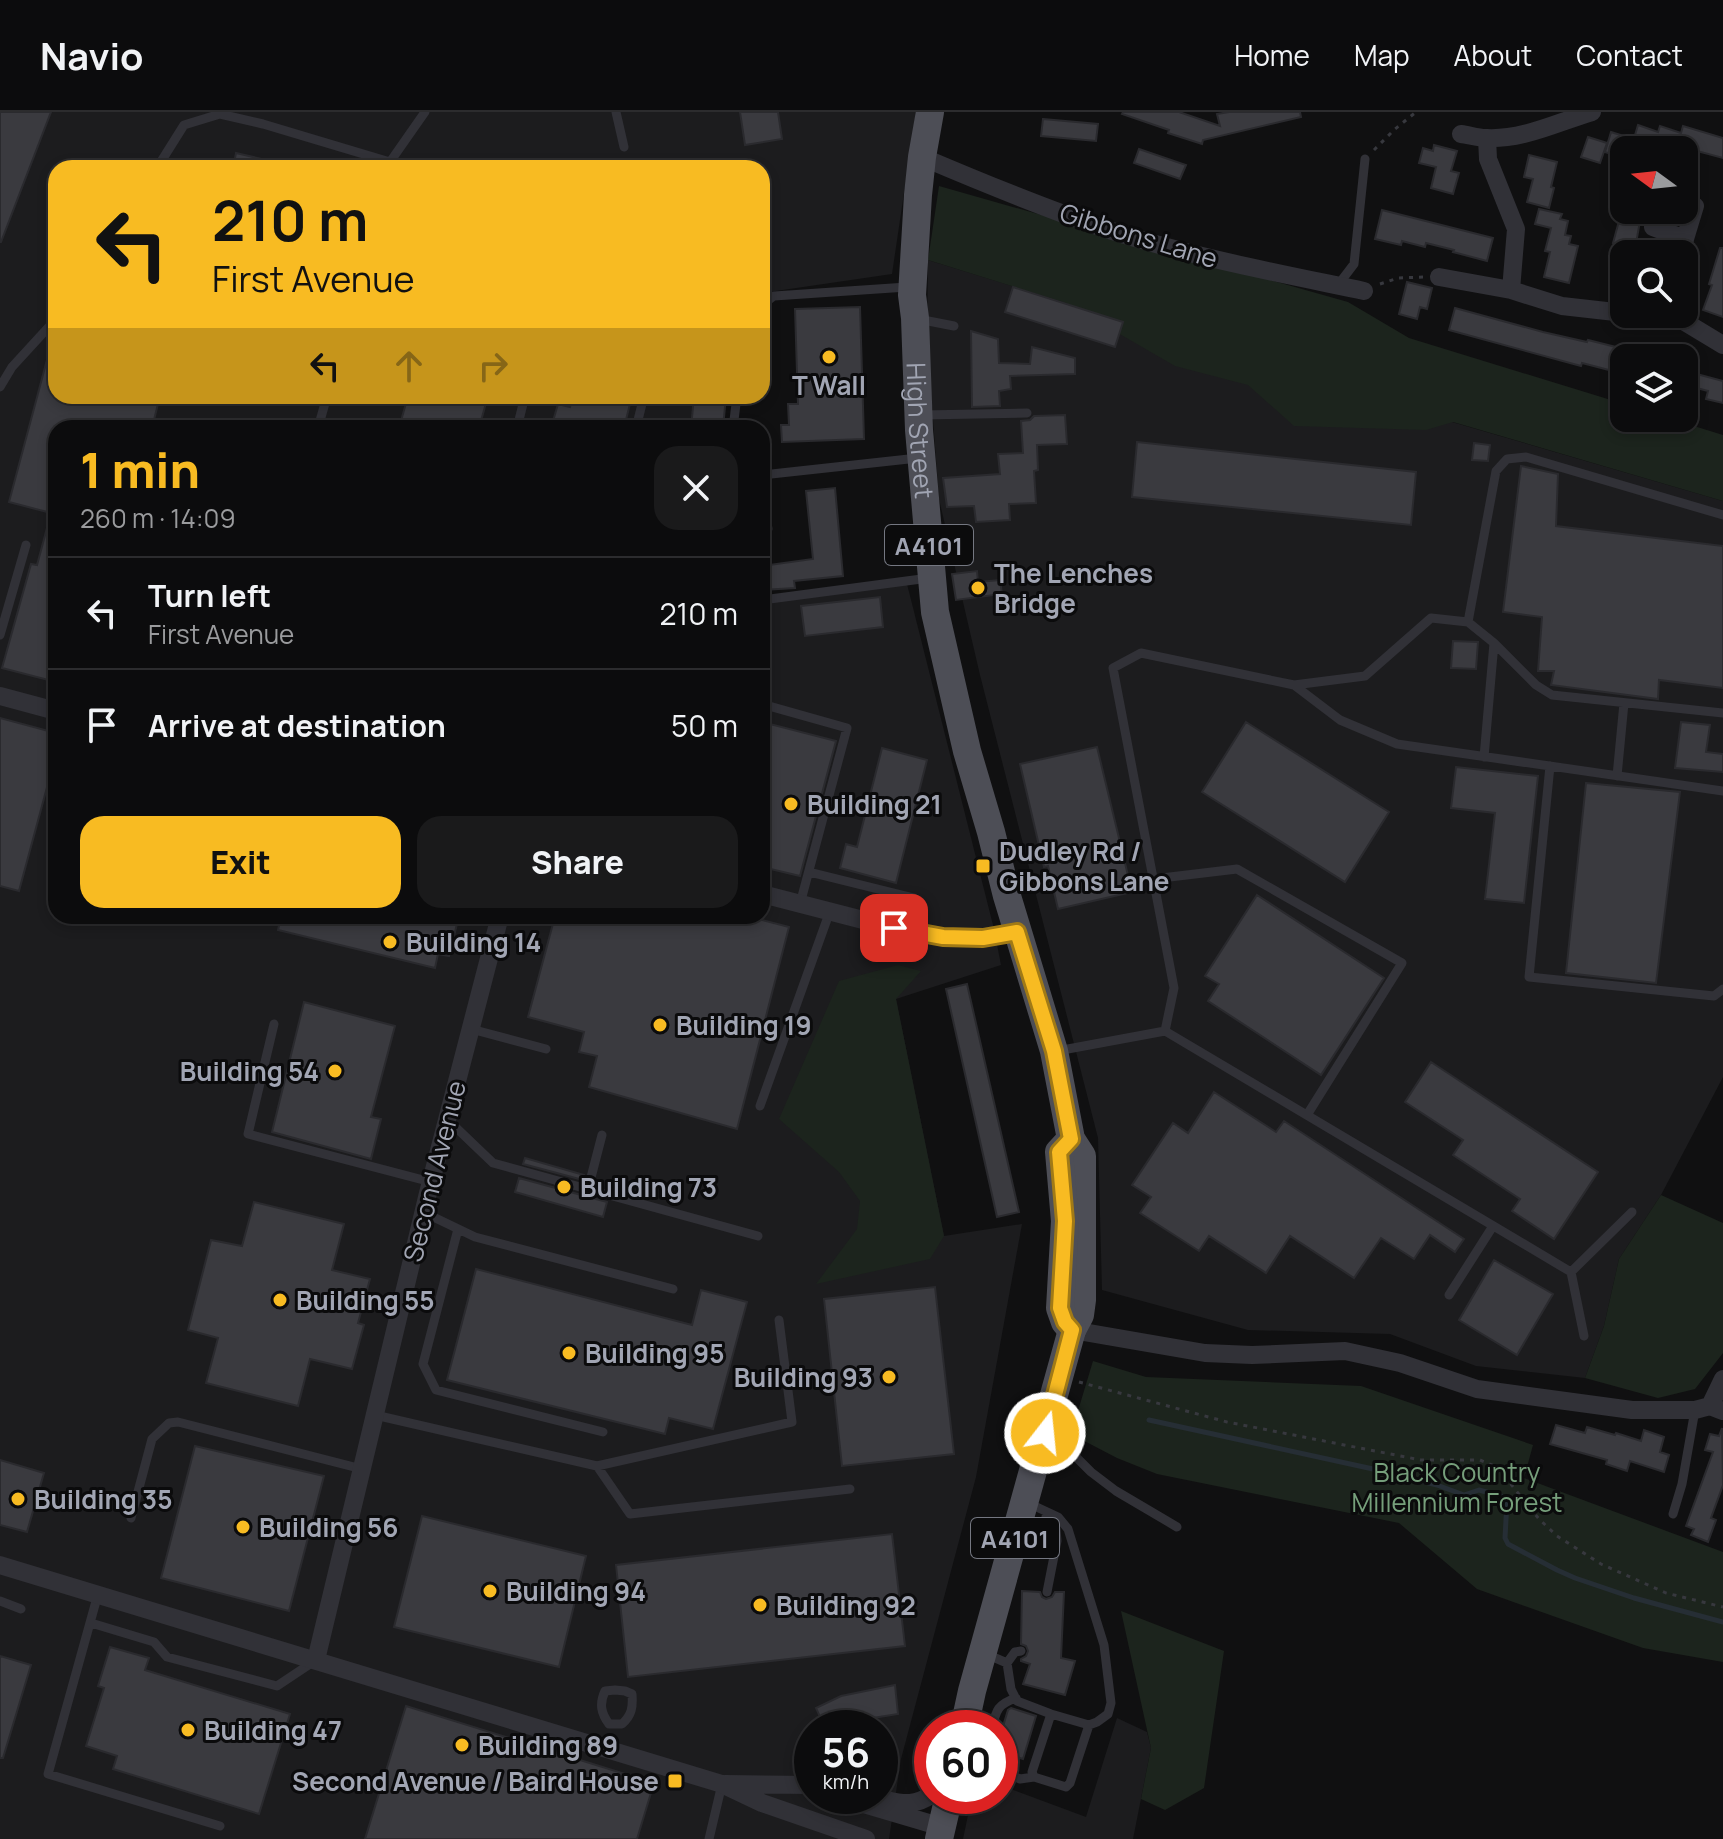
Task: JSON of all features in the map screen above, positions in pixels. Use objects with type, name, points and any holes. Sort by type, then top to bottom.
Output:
[{"type":"main road","name":"High Street","points":[[930,112],[918,195],[912,286],[935,612],[967,751],[1017,932]]},
{"type":"main road","name":"A4101","points":[[972,1710],[995,1658],[1036,1507],[1045,1433],[1082,1300],[1082,1156],[1071,1139],[1054,1051],[1017,932]]},
{"type":"street","points":[[1461,134],[1487,138],[1547,129],[1592,112]]},
{"type":"street","points":[[1487,138],[1488,159],[1516,229],[1511,290]]},
{"type":"street","name":"Gibbons Lane","points":[[922,157],[1109,230],[1219,261],[1364,291]]},
{"type":"street","points":[[1653,227],[1674,240]]},
{"type":"street","points":[[1439,277],[1511,290],[1562,306],[1610,311]]},
{"type":"street","points":[[1696,328],[1723,345]]},
{"type":"street","points":[[0,696],[48,709]]},
{"type":"street","points":[[770,896],[894,928],[943,937],[983,938],[1017,932]]},
{"type":"street","name":"Second Avenue","points":[[316,1660],[423,1212],[498,924]]},
{"type":"street","points":[[1072,1330],[1205,1353],[1252,1355],[1345,1351],[1400,1363],[1477,1389],[1632,1410],[1709,1409],[1723,1379]]},
{"type":"street","points":[[0,1565],[722,1784],[762,1803],[866,1839]]},
{"type":"street","points":[[722,1784],[794,1786]]},
{"type":"street","points":[[888,1814],[941,1833]]},
{"type":"lane","points":[[393,160],[425,112]]},
{"type":"lane","points":[[616,112],[624,147]]},
{"type":"lane","points":[[162,160],[184,125],[220,114],[263,124],[375,160]]},
{"type":"lane","points":[[1338,285],[1354,264],[1365,159]]},
{"type":"lane","points":[[770,299],[774,296],[912,286]]},
{"type":"lane","points":[[915,318],[954,326]]},
{"type":"lane","points":[[0,387],[12,367],[48,328]]},
{"type":"lane","points":[[919,416],[1027,413]]},
{"type":"lane","points":[[770,474],[922,457]]},
{"type":"lane","points":[[1468,622],[1496,471],[1507,459],[1526,457],[1723,515]]},
{"type":"lane","points":[[0,635],[26,545]]},
{"type":"lane","points":[[770,599],[932,578]]},
{"type":"lane","points":[[1165,1031],[1174,988],[1113,668],[1141,653],[1294,685],[1365,676],[1431,618],[1468,622],[1536,685],[1552,695],[1723,713]]},
{"type":"lane","points":[[1484,757],[1494,643]]},
{"type":"lane","points":[[1294,685],[1340,720],[1397,744],[1723,791]]},
{"type":"lane","points":[[1617,776],[1624,703]]},
{"type":"lane","points":[[770,706],[847,728],[800,904]]},
{"type":"lane","points":[[1550,766],[1529,977],[1714,996],[1723,989]]},
{"type":"lane","points":[[1153,879],[1237,869],[1402,963],[1307,1115]]},
{"type":"lane","points":[[809,872],[914,898]]},
{"type":"lane","points":[[760,1106],[830,911]]},
{"type":"lane","points":[[274,1024],[248,1134],[431,1182]]},
{"type":"lane","points":[[471,1029],[546,1049]]},
{"type":"lane","points":[[1054,1051],[1165,1031],[1571,1272],[1584,1336]]},
{"type":"lane","points":[[447,1119],[493,1163],[758,1236]]},
{"type":"lane","points":[[588,1189],[602,1135]]},
{"type":"lane","points":[[423,1212],[475,1237],[673,1289]]},
{"type":"lane","points":[[1571,1272],[1632,1212]]},
{"type":"lane","points":[[1449,1295],[1493,1226]]},
{"type":"lane","points":[[458,1229],[423,1364],[436,1390],[603,1432]]},
{"type":"lane","points":[[375,1415],[597,1466],[792,1422],[779,1320]]},
{"type":"lane","points":[[1673,1514],[1709,1409]]},
{"type":"lane","points":[[131,1518],[152,1439],[169,1423],[178,1422],[362,1469]]},
{"type":"lane","points":[[1045,1433],[1116,1491],[1177,1527]]},
{"type":"lane","points":[[597,1466],[630,1514],[850,1489]]},
{"type":"lane","points":[[1036,1507],[1056,1529],[1057,1541],[1047,1592]]},
{"type":"lane","points":[[1021,1651],[995,1658],[1017,1701],[1089,1725],[1108,1714],[1111,1703],[1104,1645],[1068,1529],[1058,1517],[1036,1507]]},
{"type":"lane","points":[[98,1594],[48,1774],[220,1826]]},
{"type":"lane","points":[[0,1601],[21,1609]]},
{"type":"lane","points":[[91,1623],[154,1642],[167,1657],[277,1686],[316,1660]]},
{"type":"lane","points":[[998,1710],[1003,1702],[1016,1698]]},
{"type":"lane","points":[[1034,1777],[1033,1765],[1051,1714]]},
{"type":"lane","points":[[603,1748],[609,1724]]},
{"type":"lane","points":[[1018,1778],[1034,1777],[1066,1787],[1089,1725]]},
{"type":"lane","points":[[709,1839],[722,1784]]},
{"type":"path","points":[[1365,159],[1416,112]]},
{"type":"path","points":[[1364,291],[1398,278],[1439,277]]},
{"type":"path","points":[[1060,1377],[1227,1422],[1421,1460],[1480,1460],[1497,1467],[1539,1519],[1557,1536],[1601,1564],[1666,1593],[1723,1607]]},
{"type":"shaded area","points":[[0,112],[916,112],[892,274],[770,292],[770,160],[48,160],[48,404],[725,404],[724,420],[48,420],[48,924],[770,924],[770,598],[907,584],[1001,965],[896,999],[944,1236],[1022,1224],[976,1477],[898,1779],[898,1710],[794,1710],[794,1814],[893,1814],[889,1839],[0,1839]]},
{"type":"shaded area","points":[[928,260],[1452,422],[1723,501],[1723,1077],[1661,1195],[1619,1259],[1604,1326],[1585,1378],[1476,1366],[1390,1334],[1248,1330],[1102,1290],[1098,1138],[980,675],[939,499],[927,340]]},
{"type":"shaded area","points":[[1117,1718],[1147,1732],[1151,1748],[1133,1839],[963,1839],[968,1814],[1018,1814],[1018,1792],[1086,1817]]},
{"type":"green space","points":[[939,186],[1348,302],[1409,338],[1610,400],[1610,432],[1698,432],[1698,427],[1723,435],[1723,501],[1453,422],[1426,430],[1294,426],[1248,385],[1175,366],[1066,303],[928,260]]},
{"type":"green space","points":[[898,965],[921,971],[896,999],[944,1236],[930,1259],[816,1284],[857,1229],[860,1201],[839,1172],[779,1119],[839,981]]},
{"type":"green space","points":[[1661,1195],[1723,1223],[1723,1353],[1695,1389],[1658,1398],[1585,1378],[1604,1326],[1619,1259]]},
{"type":"green space","name":"Black Country Millennium Forest","points":[[1093,1361],[1146,1377],[1361,1386],[1533,1445],[1524,1478],[1723,1552],[1723,1662],[1643,1648],[1477,1589],[1399,1523],[1157,1474],[1117,1458],[1071,1434]]},
{"type":"green space","points":[[1121,1611],[1224,1651],[1204,1788],[1165,1810],[1141,1799],[1151,1748]]},
{"type":"building","points":[[0,112],[51,112],[1,242],[0,242]]},
{"type":"building","points":[[740,112],[778,112],[782,139],[745,145]]},
{"type":"building","points":[[1123,112],[1179,112],[1220,126],[1217,114],[1229,112],[1300,112],[1301,117],[1203,140],[1202,144],[1168,133],[1169,130]]},
{"type":"building","points":[[1043,119],[1098,124],[1096,141],[1041,136]]},
{"type":"building","points":[[1638,125],[1658,132],[1660,126],[1681,133],[1683,126],[1723,138],[1723,158],[1698,151],[1698,136],[1635,136]]},
{"type":"building","points":[[1611,132],[1624,136],[1610,136],[1610,154],[1605,152]]},
{"type":"building","points":[[1588,137],[1607,143],[1600,163],[1581,157]]},
{"type":"building","points":[[1434,145],[1457,151],[1451,171],[1459,173],[1453,194],[1431,188],[1436,167],[1419,163],[1423,148],[1433,151]]},
{"type":"building","points":[[1139,149],[1186,165],[1180,179],[1134,163]]},
{"type":"building","points":[[236,153],[266,160],[235,160]]},
{"type":"building","points":[[1529,155],[1557,162],[1549,208],[1527,202],[1533,179],[1524,177]]},
{"type":"building","points":[[1539,209],[1562,214],[1560,219],[1568,221],[1565,235],[1571,236],[1569,244],[1578,246],[1569,283],[1544,277],[1550,252],[1545,251],[1551,228],[1535,224]]},
{"type":"building","points":[[1382,210],[1493,238],[1487,261],[1426,243],[1425,247],[1375,239]]},
{"type":"building","points":[[1618,224],[1639,224],[1637,240],[1614,240]]},
{"type":"building","points":[[1720,248],[1723,248],[1723,317],[1703,310]]},
{"type":"building","points":[[1407,282],[1432,288],[1427,309],[1420,307],[1417,319],[1399,314]]},
{"type":"building","points":[[1013,287],[1123,322],[1115,347],[1005,312]]},
{"type":"building","name":"T Wall","points":[[860,307],[864,439],[782,442],[781,425],[789,425],[788,404],[798,404],[795,309]]},
{"type":"building","points":[[1455,308],[1543,332],[1610,346],[1610,370],[1582,363],[1581,366],[1449,330]]},
{"type":"building","points":[[971,331],[998,339],[999,363],[1030,364],[1032,347],[1075,358],[1075,374],[1010,376],[1011,389],[999,391],[1000,406],[972,407]]},
{"type":"building","points":[[48,356],[48,404],[158,404],[154,420],[48,420],[48,512],[9,502]]},
{"type":"building","points":[[1698,374],[1723,381],[1723,403],[1706,399],[1708,391],[1698,388]]},
{"type":"building","points":[[406,404],[486,404],[481,420],[401,420]]},
{"type":"building","points":[[558,404],[570,407],[571,404],[630,404],[626,420],[553,420]]},
{"type":"building","points":[[693,404],[725,404],[724,420],[692,420]]},
{"type":"building","points":[[1065,415],[1067,444],[1037,445],[1038,470],[1034,471],[1036,503],[1009,504],[1010,520],[976,522],[974,506],[947,507],[943,478],[1000,474],[998,454],[1023,453],[1021,421],[1034,416]]},
{"type":"building","points":[[1137,442],[1416,472],[1411,525],[1132,497]]},
{"type":"building","points":[[1474,443],[1490,445],[1488,461],[1472,460]]},
{"type":"building","points":[[1521,466],[1558,474],[1556,526],[1723,546],[1723,688],[1659,680],[1658,699],[1551,685],[1554,671],[1538,671],[1542,617],[1503,612]]},
{"type":"building","points":[[835,488],[843,576],[794,581],[795,588],[770,590],[770,565],[813,559],[806,491]]},
{"type":"building","points":[[48,524],[48,680],[2,668],[31,564],[37,565]]},
{"type":"building","name":"The Lenches Bridge","points":[[977,571],[978,582],[1000,580],[1002,594],[956,600],[952,574]]},
{"type":"building","points":[[880,597],[883,627],[805,636],[801,606]]},
{"type":"building","points":[[1453,641],[1478,642],[1476,669],[1451,668]]},
{"type":"building","points":[[0,718],[48,731],[48,784],[19,891],[0,886]]},
{"type":"building","points":[[1246,722],[1389,812],[1345,882],[1202,792]]},
{"type":"building","points":[[1681,722],[1710,725],[1706,752],[1723,754],[1723,772],[1675,768]]},
{"type":"building","name":"Building 21","points":[[770,724],[836,741],[800,876],[770,869]]},
{"type":"building","points":[[1097,747],[1132,892],[1058,909],[1048,866],[1044,867],[1020,764]]},
{"type":"building","points":[[882,748],[927,760],[896,883],[840,868],[846,844],[857,847]]},
{"type":"building","points":[[1456,767],[1538,776],[1524,903],[1485,899],[1495,813],[1451,808]]},
{"type":"building","points":[[1586,783],[1680,792],[1656,983],[1566,973]]},
{"type":"building","points":[[1257,895],[1384,978],[1321,1075],[1208,1001],[1219,984],[1205,976]]},
{"type":"building","name":"Building 19","points":[[770,922],[789,927],[737,1129],[589,1087],[597,1056],[579,1052],[584,1032],[528,1017],[553,924]]},
{"type":"building","name":"Building 14","points":[[279,924],[457,924],[449,956],[438,954],[435,968],[278,930]]},
{"type":"building","points":[[967,984],[1019,1212],[997,1217],[946,989]]},
{"type":"building","name":"Building 54","points":[[304,1002],[395,1026],[371,1117],[381,1119],[371,1159],[272,1132]]},
{"type":"building","points":[[1431,1062],[1598,1172],[1554,1239],[1512,1211],[1520,1199],[1453,1155],[1463,1140],[1405,1102]]},
{"type":"building","points":[[1214,1092],[1276,1132],[1284,1121],[1464,1239],[1455,1252],[1430,1235],[1414,1259],[1381,1238],[1354,1278],[1290,1236],[1266,1273],[1209,1236],[1199,1251],[1140,1213],[1151,1197],[1132,1185],[1173,1123],[1188,1133]]},
{"type":"building","points":[[525,1158],[584,1175],[583,1180],[523,1164]]},
{"type":"building","points":[[519,1178],[607,1202],[603,1217],[515,1192]]},
{"type":"building","name":"Building 55","points":[[254,1202],[344,1224],[332,1270],[370,1279],[358,1323],[364,1325],[352,1369],[310,1359],[298,1406],[206,1383],[218,1338],[188,1330],[211,1240],[242,1246]]},
{"type":"building","points":[[1494,1260],[1553,1294],[1517,1355],[1459,1320]]},
{"type":"building","name":"Building 95","points":[[476,1269],[692,1325],[701,1290],[747,1302],[713,1429],[669,1418],[665,1434],[447,1380]]},
{"type":"building","name":"Building 93","points":[[935,1287],[954,1454],[842,1466],[824,1299]]},
{"type":"building","points":[[1556,1425],[1585,1433],[1587,1427],[1641,1441],[1644,1430],[1664,1437],[1660,1452],[1669,1455],[1664,1472],[1630,1461],[1627,1471],[1606,1464],[1607,1460],[1550,1444]]},
{"type":"building","points":[[1722,1428],[1723,1485],[1711,1518],[1716,1520],[1708,1542],[1691,1535],[1694,1529],[1686,1526],[1713,1452],[1705,1450],[1710,1434],[1719,1436]]},
{"type":"building","name":"Building 56","points":[[195,1446],[324,1476],[289,1611],[161,1578]]},
{"type":"building","name":"Building 35","points":[[0,1460],[44,1473],[27,1532],[0,1525]]},
{"type":"building","name":"Building 94","points":[[422,1516],[586,1556],[559,1667],[394,1627]]},
{"type":"building","name":"Building 92","points":[[892,1534],[905,1646],[628,1677],[616,1565]]},
{"type":"building","points":[[1022,1591],[1040,1592],[1046,1599],[1055,1592],[1064,1592],[1061,1658],[1075,1661],[1065,1695],[1023,1684],[1030,1664],[1021,1661],[1028,1651],[1021,1644]]},
{"type":"building","name":"Building 47","points":[[110,1647],[149,1658],[145,1670],[290,1714],[259,1814],[113,1769],[117,1756],[86,1746],[104,1688],[98,1686]]},
{"type":"building","points":[[0,1656],[31,1665],[3,1758],[0,1758]]},
{"type":"building","points":[[895,1685],[898,1710],[817,1710],[841,1696]]},
{"type":"building","name":"Building 89","points":[[406,1706],[654,1783],[637,1839],[365,1839]]},
{"type":"building","points":[[1018,1710],[1036,1716],[1023,1759],[1018,1757]]},
{"type":"waterway","points":[[1149,1420],[1373,1469],[1464,1495],[1479,1490],[1501,1496],[1507,1501],[1505,1538],[1508,1544],[1575,1578],[1723,1622]]},
{"type":"place","name":"T Wall","points":[[829,357]]},
{"type":"place","name":"The Lenches Bridge","points":[[978,588]]},
{"type":"place","name":"Building 21","points":[[791,804]]},
{"type":"place","name":"Dudley Rd / Gibbons Lane","points":[[983,866]]},
{"type":"place","name":"Building 14","points":[[390,942]]},
{"type":"place","name":"Building 19","points":[[660,1025]]},
{"type":"place","name":"Building 54","points":[[335,1071]]},
{"type":"place","name":"Building 73","points":[[564,1187]]},
{"type":"place","name":"Building 55","points":[[280,1300]]},
{"type":"place","name":"Building 95","points":[[569,1353]]},
{"type":"place","name":"Building 93","points":[[889,1377]]},
{"type":"place","name":"Building 35","points":[[18,1499]]},
{"type":"place","name":"Building 56","points":[[243,1527]]},
{"type":"place","name":"Building 94","points":[[490,1591]]},
{"type":"place","name":"Building 92","points":[[760,1605]]},
{"type":"place","name":"Building 47","points":[[188,1730]]},
{"type":"place","name":"Building 89","points":[[462,1745]]},
{"type":"place","name":"Second Avenue / Baird House","points":[[675,1781]]},
{"type":"route","points":[[894,928],[943,937],[983,938],[1017,932],[1054,1051],[1071,1139],[1059,1152],[1065,1221],[1060,1308],[1072,1330],[1045,1433]]}]
